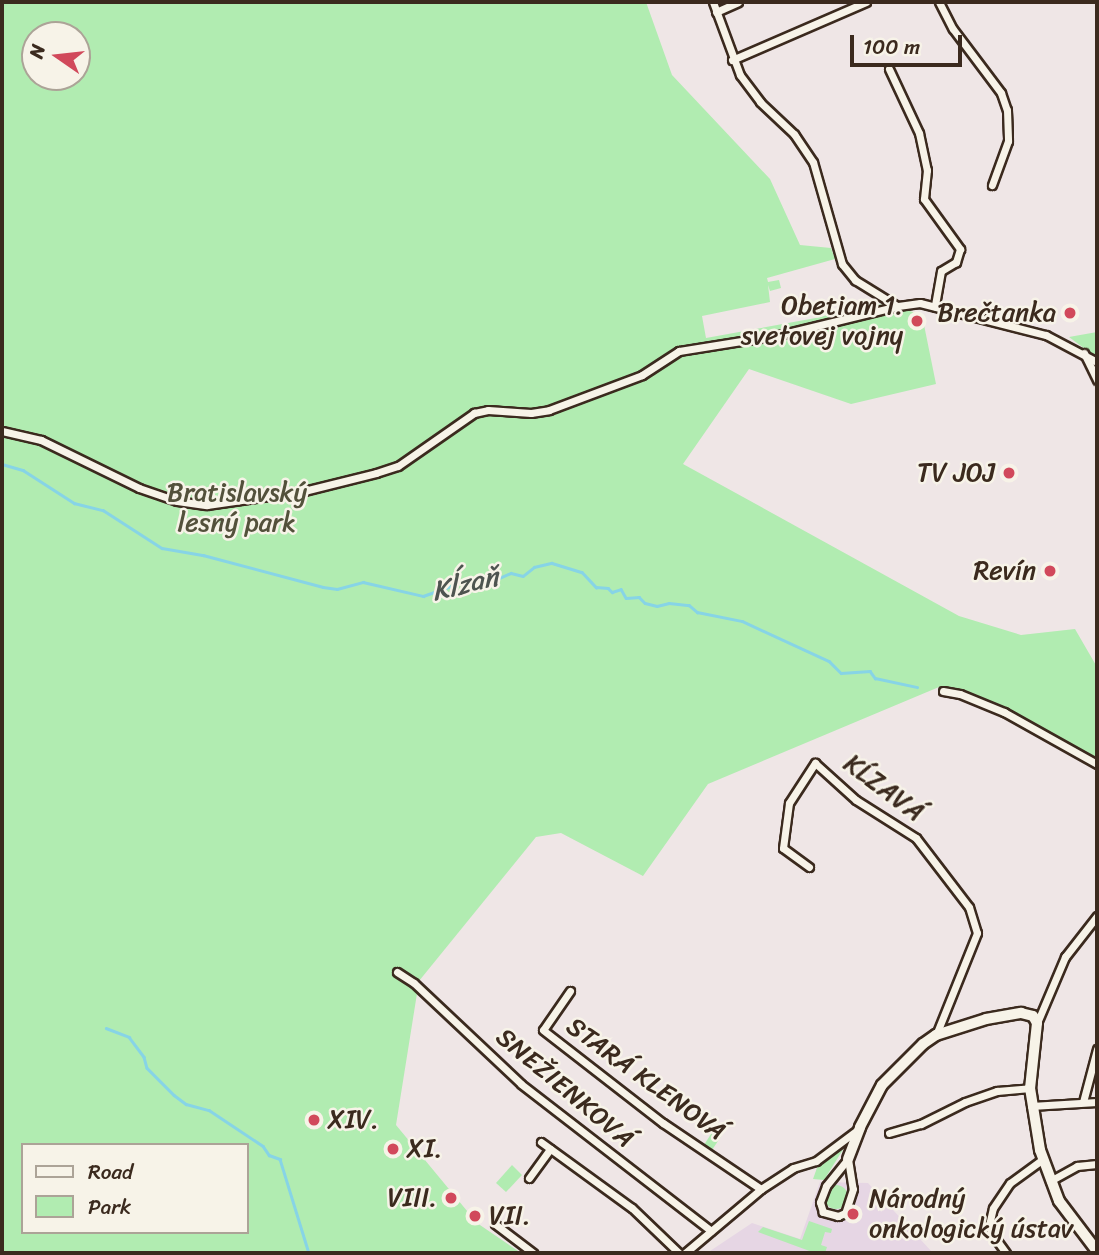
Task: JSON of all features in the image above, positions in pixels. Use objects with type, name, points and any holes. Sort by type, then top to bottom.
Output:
[{"type":"street","points":[[713,2],[732,60],[752,93],[794,134],[813,162],[842,264],[855,281],[898,306]]},
{"type":"street","points":[[716,12],[738,2]]},
{"type":"street","points":[[732,60],[866,2]]},
{"type":"street","points":[[939,2],[953,29],[1001,93],[1007,110],[1008,141],[992,186]]},
{"type":"street","points":[[889,69],[919,133],[927,170],[924,199],[960,249],[956,262],[941,271],[935,306]]},
{"type":"street","points":[[2,432],[41,440],[139,488],[177,501],[207,505],[304,491],[398,466],[474,413],[488,410],[531,414],[549,410],[642,376],[679,351],[779,335],[898,306],[920,303],[1046,335],[1097,362]]},
{"type":"street","points":[[1083,353],[1097,380]]},
{"type":"street","points":[[943,691],[960,694],[1004,712],[1097,764]]},
{"type":"street","name":"KĹZAVÁ","points":[[809,867],[783,848],[789,803],[815,763],[856,800],[916,838],[973,913],[977,933],[936,1035]]},
{"type":"street","points":[[1097,916],[1065,957],[1037,1023],[1030,1088],[1031,1106],[1050,1181],[1065,1210],[1097,1251]]},
{"type":"street","name":"SNEŽIENKOVÁ","points":[[397,972],[414,984],[521,1084],[710,1231]]},
{"type":"street","name":"STARÁ KLENOVÁ","points":[[570,992],[543,1030],[663,1123],[761,1189]]},
{"type":"street","points":[[848,1159],[853,1189],[845,1213],[838,1216],[823,1212],[820,1202],[826,1186],[848,1159],[879,1089],[893,1072],[936,1035],[986,1019],[1021,1013],[1033,1016],[1037,1023]]},
{"type":"street","points":[[1083,1101],[1097,1049]]},
{"type":"street","points":[[889,1133],[921,1124],[965,1102],[998,1091],[1030,1088]]},
{"type":"street","points":[[1031,1106],[1097,1102]]},
{"type":"street","points":[[685,1253],[761,1189],[793,1168],[816,1161],[850,1138],[860,1127]]},
{"type":"street","points":[[541,1142],[632,1208],[679,1253]]},
{"type":"street","points":[[529,1178],[550,1149]]},
{"type":"street","points":[[1006,1253],[991,1232],[989,1225],[993,1208],[1010,1182],[1043,1159]]},
{"type":"street","points":[[1050,1181],[1077,1166],[1097,1164]]},
{"type":"street","points":[[495,1224],[533,1253]]},
{"type":"shaded area","name":"Národný onkologický ústav","points":[[820,1182],[868,1183],[933,1253],[707,1253],[752,1223],[800,1239]]},
{"type":"green space","name":"Bratislavský lesný park","points":[[2,2],[646,2],[672,75],[770,179],[800,245],[831,248],[835,259],[767,278],[768,282],[779,280],[781,288],[770,291],[768,285],[770,302],[702,316],[706,338],[821,317],[864,302],[897,307],[922,315],[936,384],[851,404],[749,369],[683,464],[959,616],[1021,635],[1075,629],[1097,667],[1097,762],[1003,710],[939,687],[708,784],[643,876],[561,833],[536,837],[419,981],[396,1125],[477,1223],[521,1253],[2,1253]]},
{"type":"green space","points":[[1097,332],[1097,358],[1069,337]]},
{"type":"green space","points":[[716,1126],[724,1132],[712,1150],[704,1145]]},
{"type":"green space","points":[[844,1148],[824,1180],[813,1179],[818,1165]]},
{"type":"green space","points":[[512,1165],[522,1175],[506,1192],[496,1183]]},
{"type":"green space","points":[[836,1185],[847,1192],[848,1197],[841,1208],[836,1209],[825,1202],[824,1197],[831,1186]]},
{"type":"green space","points":[[809,1221],[832,1229],[831,1233],[825,1232],[821,1245],[827,1247],[825,1253],[815,1253],[758,1232],[763,1227],[802,1240]]},
{"type":"waterway","name":"Kĺzaň","points":[[2,464],[23,470],[74,503],[103,510],[162,548],[203,555],[323,587],[337,589],[363,582],[423,596],[477,577],[495,580],[511,573],[523,576],[534,567],[552,563],[582,572],[596,587],[608,588],[612,592],[621,589],[626,598],[639,597],[645,603],[657,606],[669,603],[689,605],[697,612],[742,621],[829,661],[841,673],[870,671],[875,678],[917,687]]},
{"type":"waterway","points":[[106,1028],[129,1037],[144,1057],[147,1068],[174,1095],[186,1104],[209,1110],[263,1146],[269,1155],[280,1159],[309,1253]]},
{"type":"place","name":"Brečtanka","points":[[1070,313]]},
{"type":"place","name":"Obetiam 1. svetovej vojny","points":[[917,321]]},
{"type":"place","name":"TV JOJ","points":[[1009,473]]},
{"type":"place","name":"Revín","points":[[1050,571]]},
{"type":"place","name":"XIV.","points":[[314,1120]]},
{"type":"place","name":"XI.","points":[[393,1149]]},
{"type":"place","name":"VIII.","points":[[451,1198]]},
{"type":"place","name":"Národný onkologický ústav","points":[[853,1214]]},
{"type":"place","name":"VII.","points":[[475,1216]]}]
